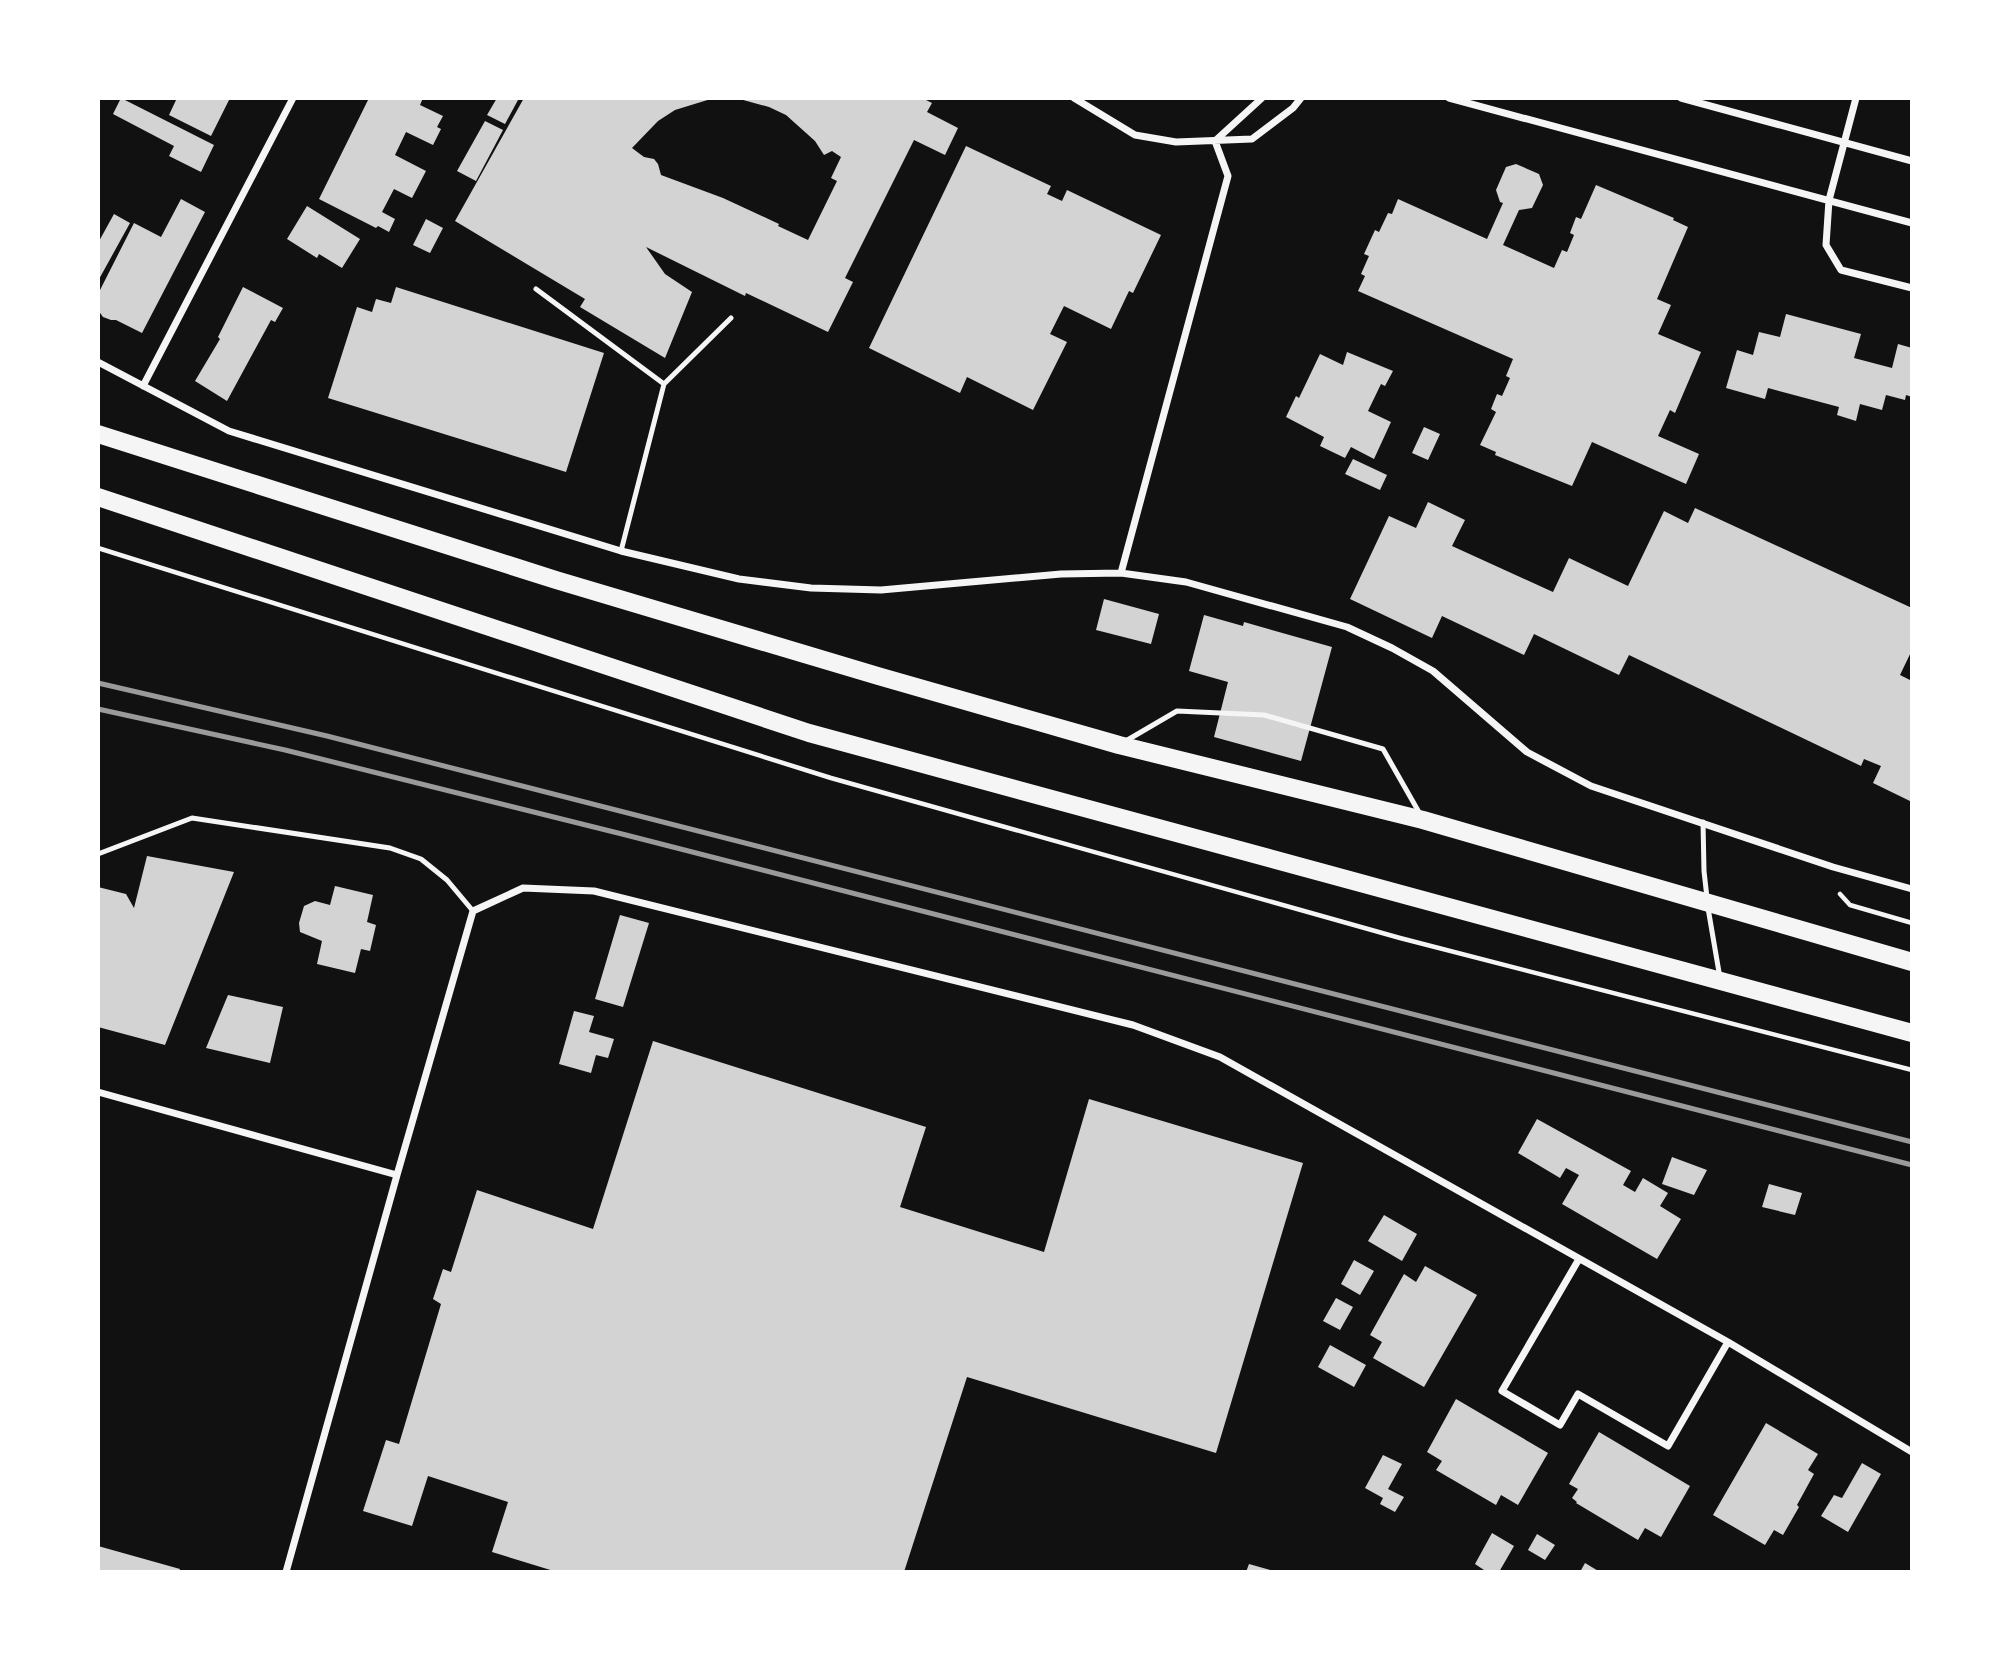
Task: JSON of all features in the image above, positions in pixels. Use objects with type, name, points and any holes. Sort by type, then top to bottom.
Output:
[{"type":"main road","points":[[98,434],[556,580],[878,676],[1119,745],[1423,820],[1912,962]]},
{"type":"main road","points":[[98,497],[809,733],[1912,1032]]},
{"type":"street","points":[[144,386],[293,98]]},
{"type":"street","points":[[1074,98],[1135,135],[1176,142],[1252,139],[1293,108],[1301,98]]},
{"type":"street","points":[[1215,141],[1262,98]]},
{"type":"street","points":[[1449,98],[1912,223]]},
{"type":"street","points":[[1681,98],[1912,161]]},
{"type":"street","points":[[1856,98],[1829,200],[1826,246],[1841,270],[1912,288]]},
{"type":"street","points":[[1121,573],[1228,176],[1215,141]]},
{"type":"street","points":[[98,362],[229,431],[621,551],[739,579],[811,588],[881,590],[1061,574],[1121,573],[1186,582],[1347,627],[1433,671],[1527,752],[1591,786],[1833,867],[1912,889]]},
{"type":"street","points":[[286,1572],[473,911],[523,888],[594,891],[1133,1025],[1220,1057],[1728,1342],[1912,1452]]},
{"type":"street","points":[[98,1091],[397,1175]]},
{"type":"street","points":[[1579,1259],[1502,1391],[1560,1425],[1577,1394],[1668,1446],[1728,1342]]},
{"type":"lane","points":[[536,289],[664,384]]},
{"type":"lane","points":[[621,551],[664,384],[731,318]]},
{"type":"lane","points":[[1119,745],[1177,711],[1264,715],[1383,748],[1423,820]]},
{"type":"lane","points":[[98,854],[192,818],[390,848],[421,859],[447,880],[473,911]]},
{"type":"lane","points":[[1703,822],[1707,903],[1721,981]]},
{"type":"path","points":[[98,548],[831,778],[1400,938],[1912,1069]]},
{"type":"path","points":[[1833,867],[1837,890],[1850,905],[1912,923]]},
{"type":"building","points":[[121,98],[214,145],[201,172],[169,156],[174,146],[113,114]]},
{"type":"building","points":[[177,98],[230,98],[211,136],[169,115]]},
{"type":"building","points":[[369,98],[423,98],[420,105],[443,116],[437,127],[441,129],[433,145],[406,132],[395,155],[426,171],[412,198],[394,189],[382,212],[395,219],[389,232],[319,199]]},
{"type":"building","points":[[497,98],[518,100],[505,124],[487,115]]},
{"type":"building","points":[[524,98],[714,98],[675,110],[658,121],[632,148],[644,157],[654,159],[661,175],[723,198],[808,240],[837,181],[831,178],[841,157],[832,151],[824,155],[815,141],[786,115],[769,107],[736,98],[922,98],[932,103],[927,112],[958,128],[945,155],[914,140],[845,278],[853,282],[828,332],[746,293],[745,296],[646,247],[665,274],[692,292],[665,358],[580,307],[585,299],[455,221]]},
{"type":"building","points":[[485,121],[503,130],[476,181],[457,171]]},
{"type":"building","points":[[966,146],[1051,186],[1047,194],[1062,201],[1067,190],[1161,235],[1133,293],[1129,291],[1111,329],[1064,306],[1050,334],[1067,342],[1033,410],[967,377],[960,393],[869,348]]},
{"type":"building","points":[[1516,164],[1539,174],[1543,185],[1532,208],[1519,210],[1503,245],[1554,268],[1562,250],[1567,252],[1574,235],[1570,233],[1576,217],[1581,219],[1596,185],[1674,218],[1673,220],[1688,227],[1657,299],[1671,305],[1658,334],[1701,352],[1675,413],[1670,410],[1658,436],[1699,454],[1686,484],[1592,442],[1572,486],[1495,455],[1496,452],[1480,445],[1496,412],[1491,409],[1497,394],[1502,396],[1510,378],[1506,376],[1513,359],[1358,291],[1365,276],[1361,274],[1369,256],[1364,254],[1375,230],[1379,232],[1388,213],[1392,214],[1398,199],[1487,239],[1503,203],[1500,202],[1496,190],[1506,167]]},
{"type":"building","points":[[181,199],[205,212],[142,333],[116,320],[103,317],[98,310],[98,294],[134,223],[161,237]]},
{"type":"building","points":[[307,206],[360,239],[342,268],[319,254],[317,258],[287,239]]},
{"type":"building","points":[[114,214],[130,223],[98,281],[98,243]]},
{"type":"building","points":[[426,219],[443,228],[430,253],[413,245]]},
{"type":"building","points":[[243,287],[283,308],[275,322],[271,320],[227,401],[195,381],[220,339],[218,337]]},
{"type":"building","points":[[396,287],[604,353],[566,472],[328,398],[357,307],[372,312],[376,299],[391,303]]},
{"type":"building","points":[[1786,314],[1861,334],[1854,358],[1892,368],[1898,344],[1912,348],[1912,397],[1906,395],[1905,400],[1886,395],[1882,410],[1860,404],[1856,421],[1837,415],[1839,407],[1768,388],[1765,399],[1726,388],[1737,350],[1753,355],[1759,332],[1780,337]]},
{"type":"building","points":[[1347,352],[1393,371],[1385,386],[1381,384],[1368,411],[1391,422],[1374,459],[1351,447],[1345,458],[1320,446],[1324,437],[1286,417],[1296,396],[1299,398],[1320,354],[1343,365]]},
{"type":"building","points":[[1424,427],[1440,434],[1428,460],[1412,453]]},
{"type":"building","points":[[1353,459],[1387,475],[1380,490],[1345,474]]},
{"type":"building","points":[[1428,502],[1465,520],[1452,546],[1553,592],[1569,558],[1628,586],[1664,511],[1688,523],[1695,508],[1912,608],[1912,650],[1900,675],[1912,681],[1912,802],[1873,783],[1881,766],[1864,759],[1861,766],[1629,655],[1619,675],[1534,634],[1524,655],[1442,616],[1432,638],[1350,599],[1389,516],[1416,528]]},
{"type":"building","points":[[1104,599],[1159,614],[1151,644],[1096,630]]},
{"type":"building","points":[[1204,615],[1243,626],[1244,622],[1332,647],[1301,761],[1214,737],[1228,682],[1189,671]]},
{"type":"building","points":[[147,856],[234,872],[165,1045],[98,1027],[98,887],[126,894],[134,908]]},
{"type":"building","points":[[335,886],[373,895],[367,922],[376,925],[370,951],[361,949],[355,973],[317,964],[322,941],[300,932],[299,923],[304,906],[315,901],[330,905]]},
{"type":"building","points":[[620,915],[649,923],[623,1007],[595,999]]},
{"type":"building","points":[[228,995],[283,1007],[270,1063],[206,1048]]},
{"type":"building","points":[[574,1011],[594,1016],[589,1032],[614,1039],[608,1058],[596,1055],[591,1073],[559,1064]]},
{"type":"building","points":[[653,1041],[926,1127],[900,1207],[1044,1252],[1089,1099],[1303,1163],[1216,1453],[967,1377],[904,1572],[557,1572],[492,1552],[508,1502],[428,1476],[412,1526],[363,1511],[386,1440],[399,1444],[441,1304],[433,1299],[443,1269],[451,1272],[477,1190],[593,1229]]},
{"type":"building","points":[[1537,1119],[1631,1171],[1623,1185],[1635,1192],[1643,1178],[1668,1193],[1660,1206],[1681,1219],[1657,1259],[1562,1204],[1579,1175],[1566,1168],[1560,1178],[1518,1153]]},
{"type":"building","points":[[1672,1157],[1707,1170],[1694,1195],[1662,1184]]},
{"type":"building","points":[[1769,1184],[1802,1193],[1795,1215],[1762,1207]]},
{"type":"building","points":[[1384,1215],[1417,1234],[1402,1261],[1368,1241]]},
{"type":"building","points":[[1354,1260],[1374,1271],[1360,1295],[1341,1284]]},
{"type":"building","points":[[1425,1266],[1477,1295],[1424,1387],[1373,1358],[1382,1342],[1370,1335],[1404,1274],[1416,1282]]},
{"type":"building","points":[[1336,1298],[1353,1307],[1340,1330],[1323,1321]]},
{"type":"building","points":[[1330,1345],[1366,1365],[1354,1387],[1318,1367]]},
{"type":"building","points":[[1456,1399],[1548,1453],[1518,1505],[1501,1495],[1496,1505],[1436,1470],[1442,1461],[1427,1452]]},
{"type":"building","points":[[1766,1423],[1818,1454],[1808,1470],[1814,1474],[1783,1535],[1774,1530],[1765,1545],[1713,1515]]},
{"type":"building","points":[[1599,1432],[1690,1486],[1661,1537],[1645,1528],[1638,1540],[1572,1498],[1578,1489],[1569,1484]]},
{"type":"building","points":[[1383,1455],[1402,1464],[1388,1489],[1404,1497],[1395,1512],[1380,1504],[1383,1498],[1365,1488]]},
{"type":"building","points":[[1862,1463],[1881,1474],[1848,1532],[1821,1516],[1834,1495],[1842,1498]]},
{"type":"building","points":[[1492,1533],[1514,1546],[1499,1572],[1487,1572],[1475,1564]]},
{"type":"building","points":[[1537,1534],[1555,1545],[1545,1560],[1528,1550]]},
{"type":"building","points":[[98,1546],[180,1569],[179,1572],[98,1572]]},
{"type":"building","points":[[1585,1563],[1600,1572],[1580,1572]]},
{"type":"building","points":[[1249,1564],[1274,1571],[1274,1572],[1246,1572]]},
{"type":"railway","points":[[98,683],[327,736],[1912,1142]]},
{"type":"railway","points":[[98,709],[285,750],[626,835],[1912,1165]]}]
